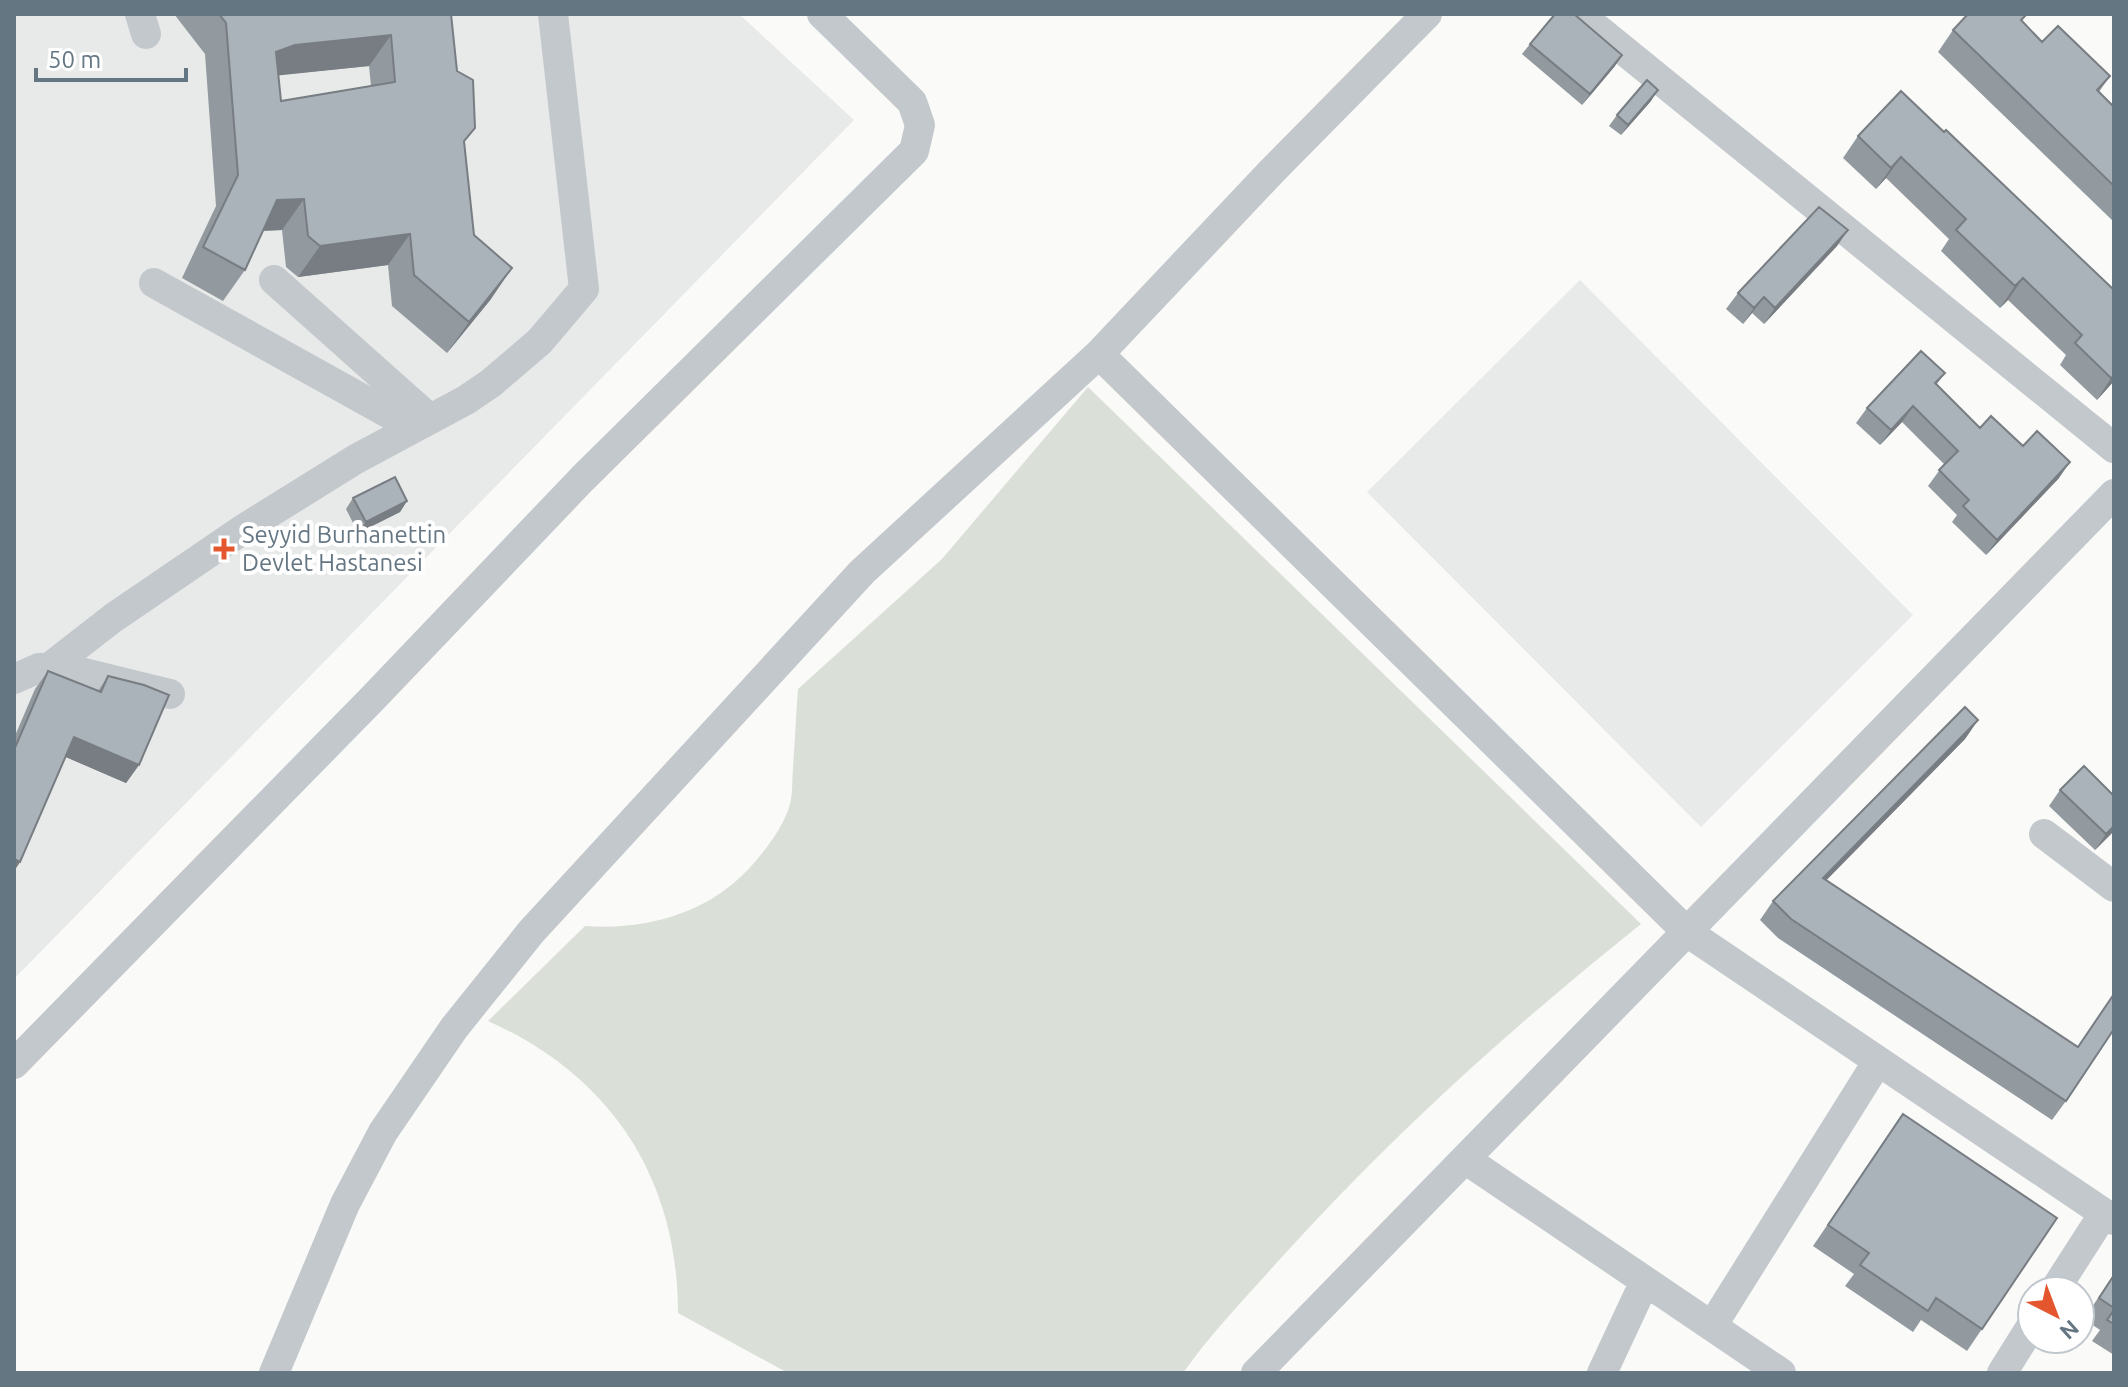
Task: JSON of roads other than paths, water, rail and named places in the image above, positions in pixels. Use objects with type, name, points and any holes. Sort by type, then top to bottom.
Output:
[{"type":"street","points":[[50,667],[113,618],[231,536],[300,493],[466,400],[514,365],[548,333],[584,289],[553,14]]},
{"type":"street","points":[[14,1064],[603,458],[914,151],[920,125],[912,102],[822,14]]},
{"type":"street","points":[[274,1373],[328,1240],[362,1169],[430,1061],[479,995],[569,888],[862,572],[1099,354],[1272,171],[1427,14]]},
{"type":"street","points":[[1579,14],[2114,448]]},
{"type":"street","points":[[274,280],[422,423]]},
{"type":"street","points":[[154,283],[422,423]]},
{"type":"street","points":[[1099,354],[1687,932],[2109,1216],[2066,1275]]},
{"type":"street","points":[[1256,1373],[2114,494]]},
{"type":"street","points":[[14,679],[29,671],[60,667],[170,694]]},
{"type":"street","points":[[2044,834],[2114,887]]},
{"type":"street","points":[[1712,1326],[1878,1061]]},
{"type":"street","points":[[1465,1159],[1781,1373]]},
{"type":"street","points":[[1602,1373],[1645,1281]]},
{"type":"street","points":[[2002,1373],[2016,1351]]},
{"type":"place","name":"Seyyid Burhanettin Devlet Hastanesi","points":[[224,549]]}]
